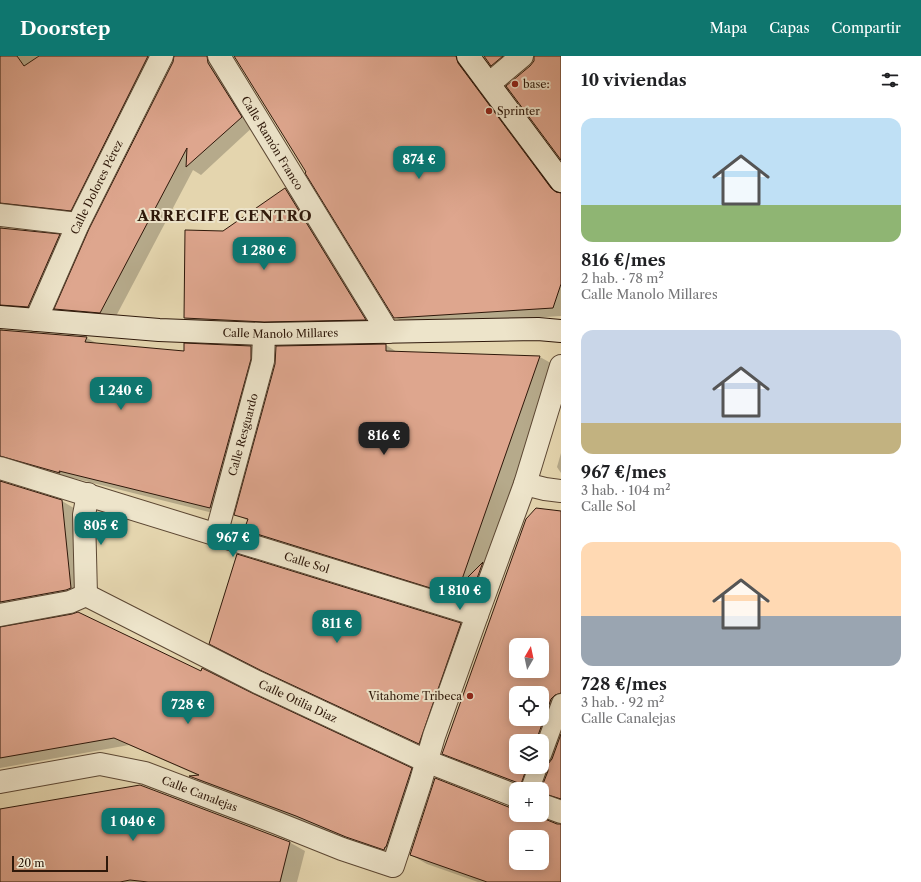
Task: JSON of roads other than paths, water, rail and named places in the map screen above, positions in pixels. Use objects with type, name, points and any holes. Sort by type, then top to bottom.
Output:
[{"type":"street","name":"Calle Dolores Pérez","points":[[36,320],[78,224],[162,56]]},
{"type":"street","name":"Calle Ramón Franco","points":[[219,56],[388,332]]},
{"type":"street","points":[[468,56],[561,181]]},
{"type":"street","points":[[489,84],[522,56]]},
{"type":"street","points":[[0,215],[78,224]]},
{"type":"street","name":"Calle Manolo Millares","points":[[0,317],[159,330],[264,334],[538,329],[561,331]]},
{"type":"street","name":"Calle Resguardo","points":[[216,535],[263,361],[264,334]]},
{"type":"street","points":[[426,761],[525,484],[561,366]]},
{"type":"street","name":"Calle Sol","points":[[0,468],[477,615]]},
{"type":"street","points":[[525,484],[561,491]]},
{"type":"street","points":[[0,615],[70,602],[86,596],[84,515],[88,494]]},
{"type":"street","name":"Calle Otilia Diaz","points":[[86,596],[257,682],[426,761],[509,793]]},
{"type":"street","name":"Calle Canalejas","points":[[0,782],[100,764],[145,773],[277,822],[342,849],[393,866],[426,761]]},
{"type":"street","points":[[549,808],[561,812]]},
{"type":"lane","points":[[549,735],[561,702]]},
{"type":"place","name":"base:","points":[[515,84]]},
{"type":"place","name":"Sprinter","points":[[489,111]]},
{"type":"place","name":"Vitahome Tribeca","points":[[470,696]]},
{"type":"district","name":"ARRECIFE CENTRO","points":[[225,216]]}]
